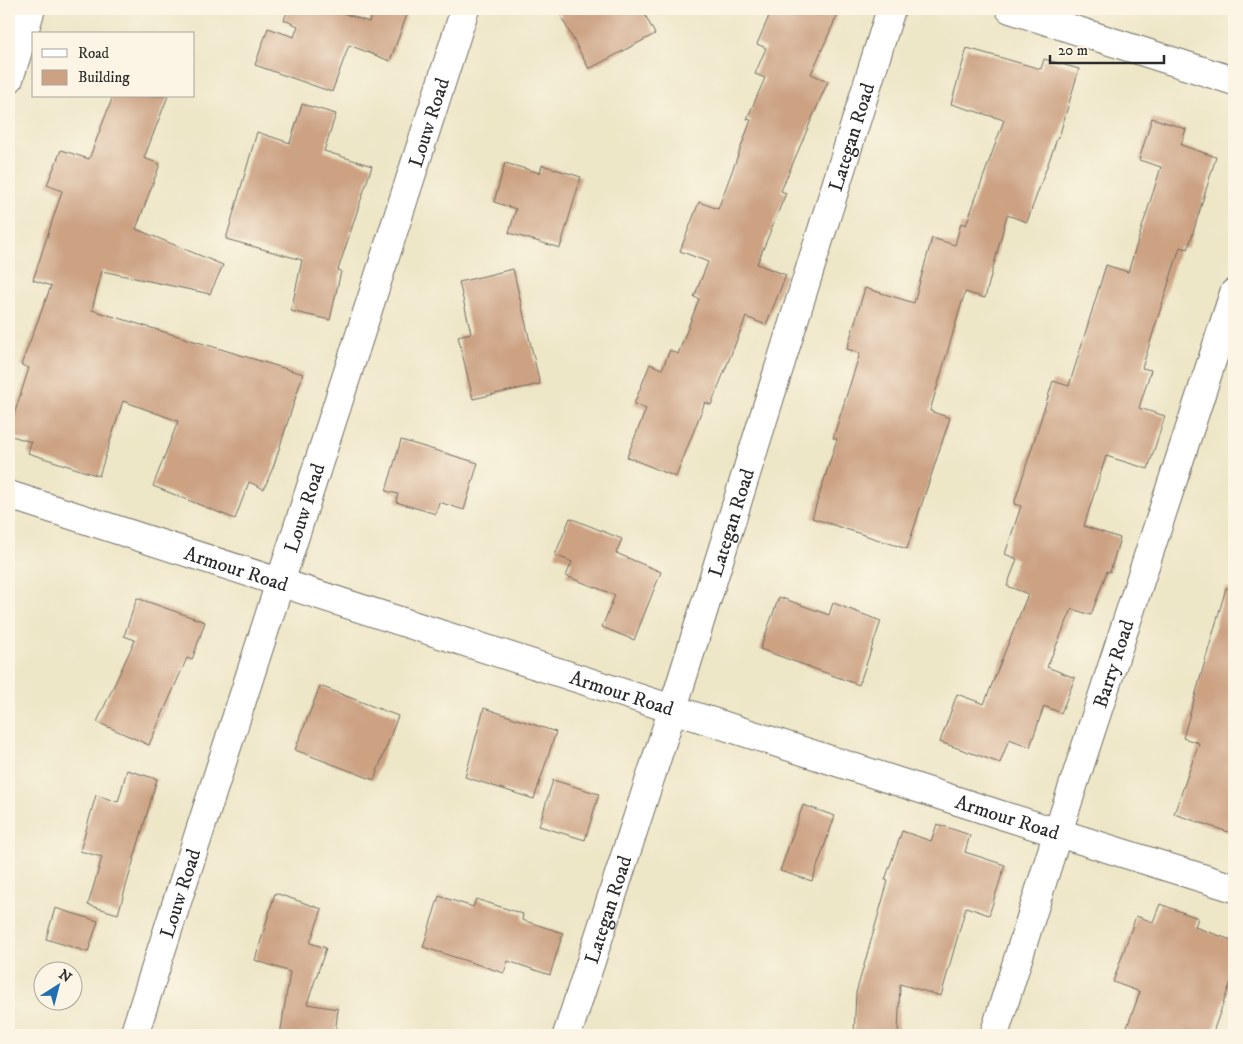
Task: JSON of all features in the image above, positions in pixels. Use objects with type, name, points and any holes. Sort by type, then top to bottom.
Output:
[{"type":"street","points":[[9,79],[31,9]]},
{"type":"street","name":"Louw Road","points":[[134,1035],[465,9]]},
{"type":"street","name":"Lategan Road","points":[[567,1035],[673,708],[890,9]]},
{"type":"street","points":[[1010,9],[1234,81]]},
{"type":"street","name":"Barry Road","points":[[994,1035],[1058,832],[1234,293]]},
{"type":"street","name":"Armour Road","points":[[9,495],[998,814],[1234,888]]},
{"type":"building","points":[[288,9],[331,9],[369,22],[374,9],[409,9],[390,61],[349,45],[332,92],[255,65],[268,28],[294,37],[298,26],[284,20]]},
{"type":"building","points":[[557,9],[642,9],[655,34],[589,69]]},
{"type":"building","points":[[772,9],[840,9],[811,74],[828,81],[781,191],[786,193],[757,264],[786,275],[766,325],[746,317],[711,405],[705,402],[676,477],[627,457],[646,409],[634,404],[650,364],[662,369],[670,350],[678,354],[699,299],[694,297],[708,262],[680,251],[699,202],[718,209],[751,120],[747,119],[765,78],[755,74],[766,48],[757,44]]},
{"type":"building","points":[[967,48],[1041,69],[1044,59],[1079,69],[1059,137],[1027,222],[1007,215],[985,298],[965,292],[930,411],[950,418],[907,549],[812,518],[837,439],[833,438],[860,353],[847,349],[865,288],[914,303],[932,238],[955,245],[961,223],[966,225],[1004,120],[951,104]]},
{"type":"building","points":[[112,98],[167,98],[144,158],[160,164],[136,229],[223,265],[210,294],[102,271],[92,310],[303,374],[274,465],[264,489],[249,482],[235,519],[153,486],[178,421],[123,401],[99,476],[28,453],[31,442],[9,435],[29,368],[21,365],[51,286],[33,280],[62,191],[47,185],[61,150],[89,159]]},
{"type":"building","points":[[302,104],[336,114],[324,151],[372,166],[338,270],[341,271],[330,320],[291,311],[302,260],[226,239],[257,132],[290,143]]},
{"type":"building","points":[[1152,118],[1186,129],[1181,145],[1216,157],[1188,249],[1180,247],[1142,368],[1151,370],[1139,408],[1165,416],[1148,469],[1106,456],[1084,526],[1120,538],[1110,572],[1107,571],[1091,615],[1072,609],[1047,667],[1075,678],[1061,713],[1044,706],[1030,747],[1009,739],[1000,763],[940,742],[957,694],[984,704],[1028,594],[1007,586],[1017,559],[1005,554],[1021,506],[1014,504],[1053,381],[1069,386],[1106,265],[1128,272],[1161,167],[1139,160]]},
{"type":"building","points":[[505,163],[540,173],[542,165],[581,177],[560,248],[509,233],[516,209],[494,202]]},
{"type":"building","points":[[513,269],[540,384],[473,399],[458,336],[471,333],[459,282]]},
{"type":"building","points":[[401,440],[478,463],[464,510],[439,502],[436,514],[396,502],[398,494],[386,491]]},
{"type":"building","points":[[570,518],[622,539],[616,553],[661,572],[634,640],[602,627],[615,595],[566,576],[572,562],[555,555]]},
{"type":"building","points":[[1226,588],[1234,589],[1234,834],[1174,814],[1199,743],[1183,738]]},
{"type":"building","points":[[779,597],[829,615],[833,603],[881,621],[859,685],[760,649]]},
{"type":"building","points":[[137,598],[205,622],[192,660],[187,658],[149,745],[97,722],[135,640],[124,636]]},
{"type":"building","points":[[320,686],[398,716],[374,780],[295,750]]},
{"type":"building","points":[[484,708],[556,732],[534,799],[465,777]]},
{"type":"building","points":[[127,770],[157,779],[118,914],[88,905],[102,857],[80,851],[96,795],[118,802]]},
{"type":"building","points":[[553,780],[599,794],[585,840],[539,826]]},
{"type":"building","points":[[803,805],[835,816],[812,881],[780,871]]},
{"type":"building","points":[[937,824],[970,835],[965,852],[1005,865],[989,915],[966,907],[941,996],[900,984],[898,1035],[854,1035],[856,993],[888,881],[885,880],[902,831],[931,841]]},
{"type":"building","points":[[275,893],[322,909],[310,943],[326,948],[307,1004],[338,1009],[335,1035],[280,1035],[290,972],[255,960]]},
{"type":"building","points":[[439,896],[473,907],[476,899],[523,914],[522,920],[563,933],[550,975],[508,961],[504,973],[423,947]]},
{"type":"building","points":[[1160,904],[1198,918],[1195,927],[1234,941],[1234,973],[1212,1035],[1124,1035],[1140,992],[1113,982],[1136,916],[1153,922]]},
{"type":"building","points":[[55,908],[98,921],[88,952],[46,939]]}]
